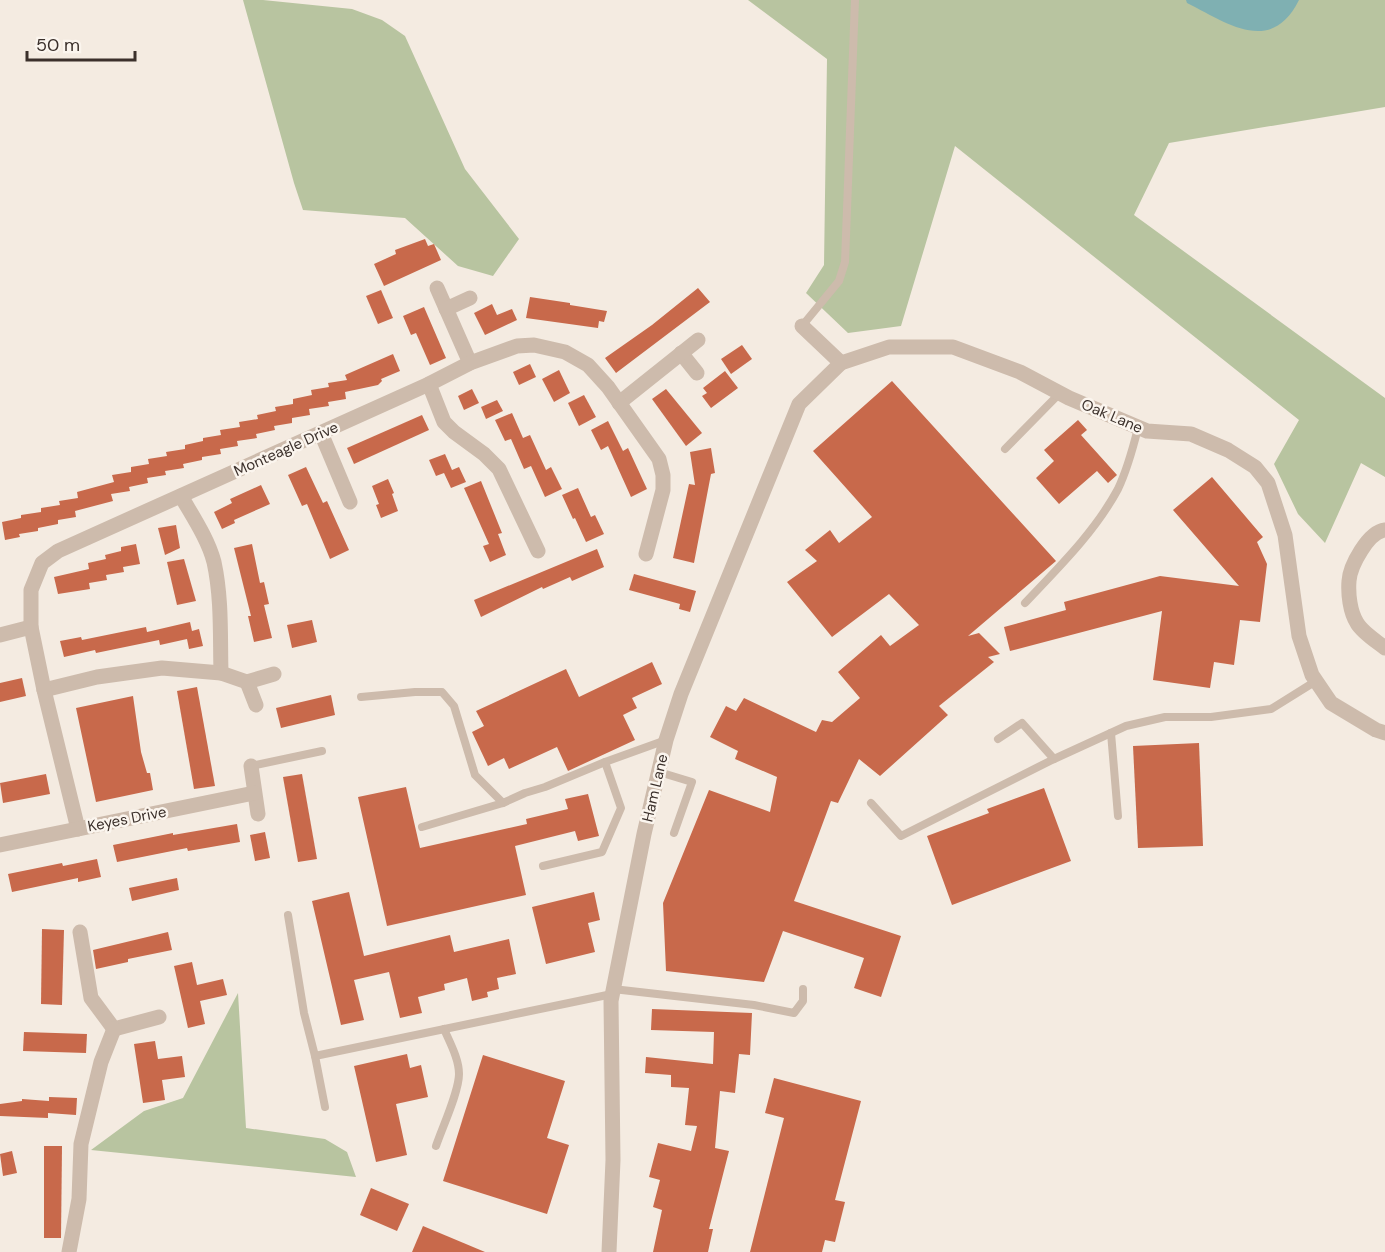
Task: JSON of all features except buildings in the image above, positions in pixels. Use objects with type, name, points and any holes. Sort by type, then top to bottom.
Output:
[{"type":"street","points":[[437,288],[470,363]]},
{"type":"street","points":[[446,309],[470,298]]},
{"type":"street","points":[[802,326],[841,363]]},
{"type":"street","points":[[619,403],[698,340]]},
{"type":"street","name":"Monteagle Drive","points":[[78,829],[44,690],[32,627],[31,590],[38,571],[50,556],[429,384],[470,363],[518,346],[534,345],[565,352],[588,365],[608,387],[659,459],[663,475],[663,490],[646,554]]},
{"type":"street","name":"Oak Lane","points":[[841,363],[889,347],[953,347],[1020,372],[1060,393],[1138,428],[1147,431],[1191,434],[1228,450],[1255,467],[1268,483],[1285,535],[1299,636],[1312,675],[1331,703],[1385,733]]},
{"type":"street","points":[[681,353],[697,373]]},
{"type":"street","name":"Ham Lane","points":[[609,1252],[613,1160],[613,992],[666,740],[681,694],[799,404],[841,363]]},
{"type":"street","points":[[429,384],[444,422],[499,469],[537,551]]},
{"type":"street","points":[[321,433],[350,502]]},
{"type":"street","points":[[181,496],[199,526],[213,561],[220,599],[221,673]]},
{"type":"street","points":[[1385,530],[1380,530],[1370,537],[1361,551],[1349,578],[1348,595],[1357,623],[1385,648]]},
{"type":"street","points":[[0,635],[32,627]]},
{"type":"street","points":[[44,690],[97,676],[162,668],[221,673],[248,682],[274,674]]},
{"type":"street","points":[[248,682],[256,705]]},
{"type":"street","points":[[250,766],[258,814]]},
{"type":"street","name":"Keyes Drive","points":[[0,845],[254,793]]},
{"type":"street","points":[[80,932],[92,998],[114,1029]]},
{"type":"street","points":[[114,1029],[159,1017]]},
{"type":"street","points":[[69,1252],[79,1199],[81,1144],[101,1062],[114,1029]]},
{"type":"lane","points":[[802,326],[839,281],[845,262],[851,155],[855,0]]},
{"type":"lane","points":[[1005,449],[1060,393]]},
{"type":"lane","points":[[1025,603],[1068,557],[1107,506],[1118,488],[1134,446],[1138,428]]},
{"type":"lane","points":[[871,803],[901,836],[1054,759],[1126,726],[1165,717],[1211,717],[1270,709],[1316,681]]},
{"type":"lane","points":[[361,697],[442,692],[454,706],[475,775],[503,804]]},
{"type":"lane","points":[[998,739],[1022,723],[1054,759]]},
{"type":"lane","points":[[1111,733],[1118,816]]},
{"type":"lane","points":[[422,827],[503,804],[605,762],[666,740]]},
{"type":"lane","points":[[250,766],[321,751]]},
{"type":"lane","points":[[543,866],[602,852],[621,808],[605,762]]},
{"type":"lane","points":[[659,772],[692,782],[674,833]]},
{"type":"lane","points":[[288,915],[304,1013],[325,1107]]},
{"type":"lane","points":[[315,1056],[613,992],[754,1005],[794,1012],[803,1002],[803,989]]},
{"type":"lane","points":[[435,1146],[449,1112],[459,1075],[455,1054],[444,1029]]},
{"type":"green space","points":[[243,0],[352,9],[382,20],[405,36],[465,169],[519,239],[493,276],[458,266],[405,218],[303,210]]},
{"type":"green space","points":[[748,0],[1385,0],[1385,107],[1169,143],[1134,215],[1385,398],[1385,477],[1361,463],[1325,543],[1298,514],[1274,464],[1299,420],[955,146],[901,326],[848,333],[806,293],[824,265],[827,59]]},
{"type":"green space","points":[[238,993],[246,1128],[325,1139],[347,1152],[356,1177],[91,1150],[144,1111],[183,1098]]},
{"type":"water","points":[[1186,0],[1299,0],[1288,17],[1275,27],[1262,31],[1233,26],[1187,3]]}]
